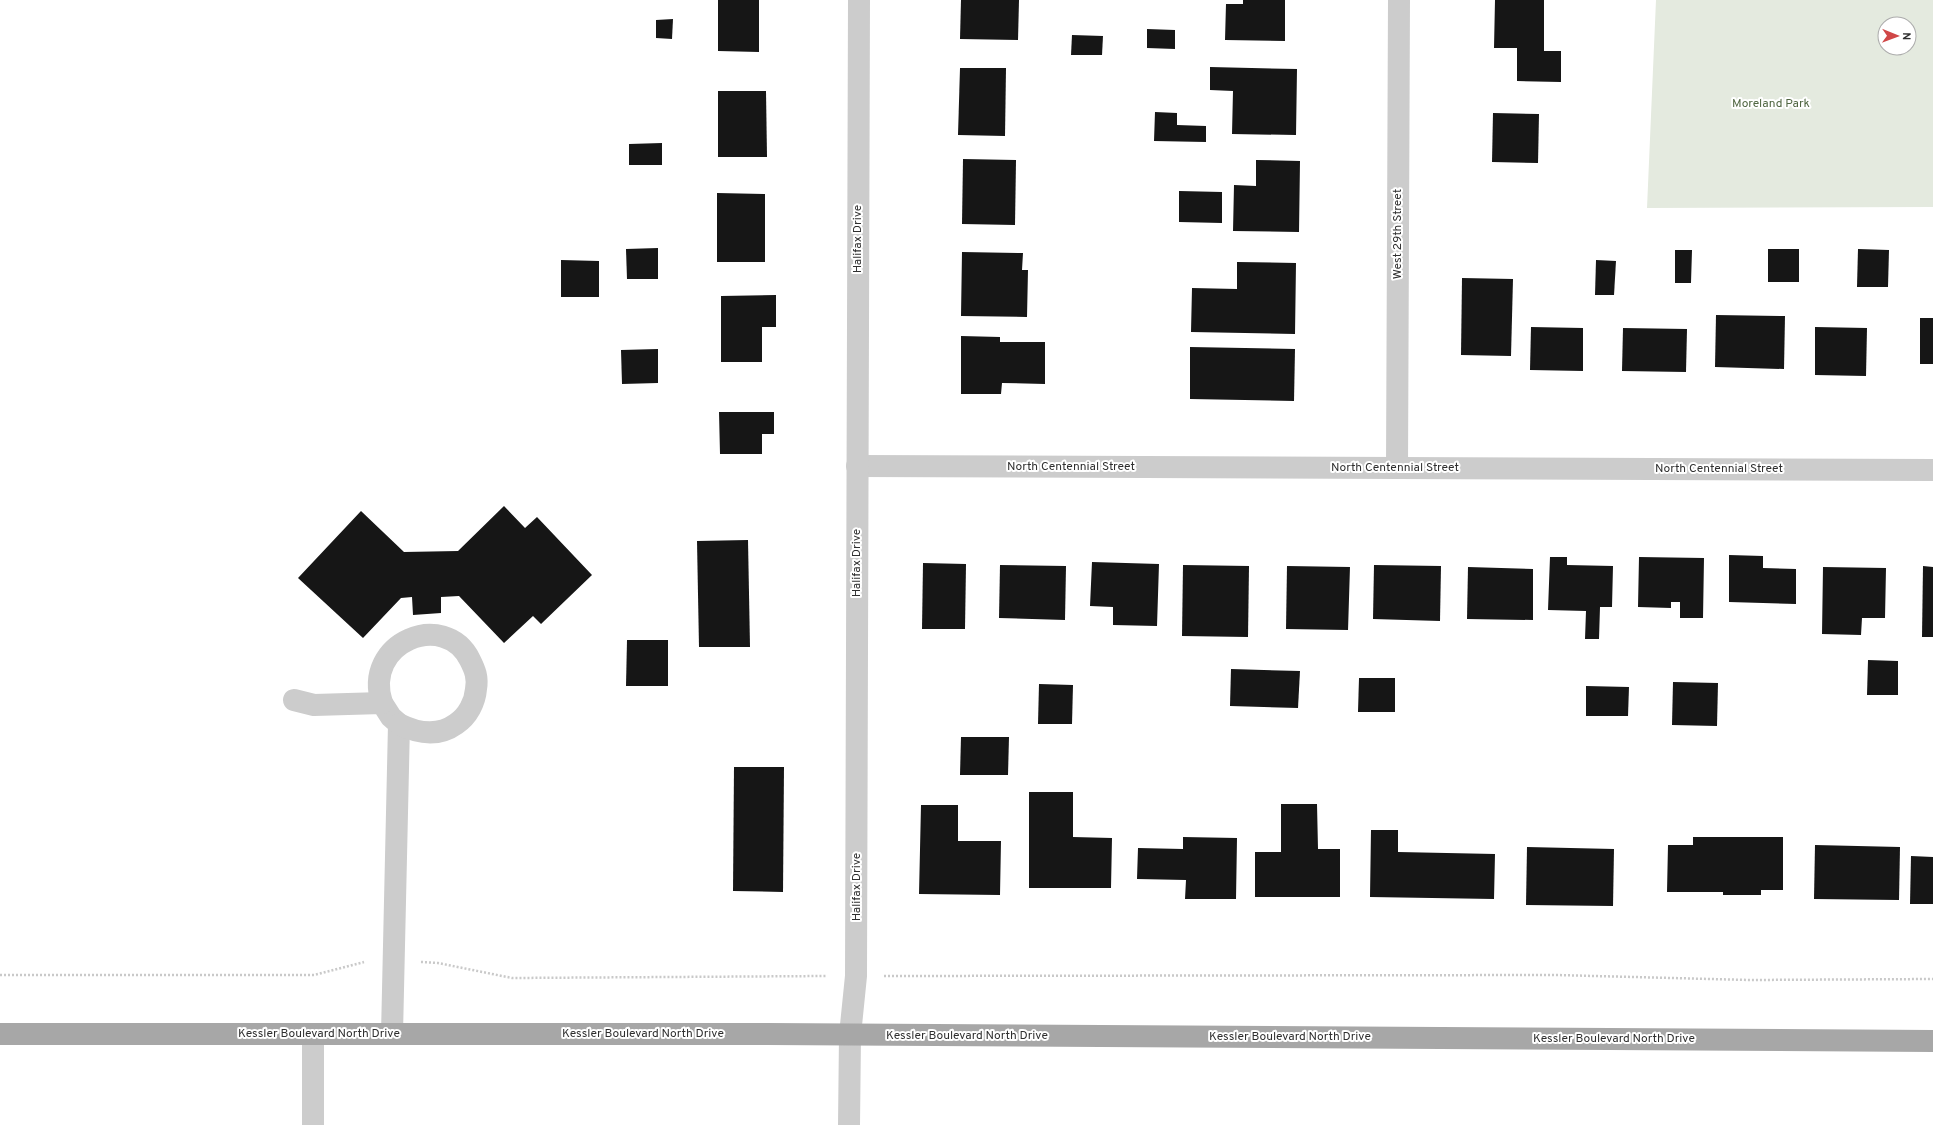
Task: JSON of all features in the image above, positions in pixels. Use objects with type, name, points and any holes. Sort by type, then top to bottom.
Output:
[{"type":"main road","name":"Kessler Boulevard North Drive","points":[[0,1034],[850,1035],[1933,1041]]},
{"type":"street","name":"Halifax Drive","points":[[848,1125],[850,1035],[856,976],[859,0]]},
{"type":"street","name":"West 29th Street","points":[[1397,468],[1399,0]]},
{"type":"street","name":"North Centennial Street","points":[[857,466],[1933,470]]},
{"type":"street","points":[[429,634],[455,642],[468,655],[476,671],[477,680],[475,698],[467,714],[456,725],[434,733],[414,732],[399,724],[391,717],[382,703],[378,679],[383,663],[392,650],[406,640],[429,634]]},
{"type":"street","points":[[294,700],[314,705],[382,703]]},
{"type":"street","points":[[392,1034],[399,724]]},
{"type":"street","points":[[313,1034],[313,1125]]},
{"type":"path","points":[[0,975],[314,974],[361,962],[393,960],[438,963],[512,978],[1556,975],[1749,980],[1933,979]]},
{"type":"green space","name":"Moreland Park","points":[[1656,0],[1933,0],[1933,207],[1647,208]]},
{"type":"building","points":[[718,0],[759,0],[759,52],[718,51]]},
{"type":"building","points":[[961,0],[1019,0],[1018,40],[960,39]]},
{"type":"building","points":[[1243,0],[1285,0],[1285,41],[1225,40],[1226,4],[1243,4]]},
{"type":"building","points":[[1495,0],[1544,0],[1544,51],[1561,51],[1561,82],[1517,81],[1517,48],[1494,48]]},
{"type":"building","points":[[673,19],[672,39],[656,38],[656,20]]},
{"type":"building","points":[[1147,29],[1175,30],[1175,49],[1147,48]]},
{"type":"building","points":[[1072,35],[1103,36],[1102,55],[1071,55]]},
{"type":"building","points":[[1210,67],[1297,69],[1296,135],[1232,134],[1233,91],[1210,90]]},
{"type":"building","points":[[960,68],[1006,68],[1005,136],[958,135]]},
{"type":"building","points":[[718,91],[766,91],[767,157],[718,157]]},
{"type":"building","points":[[1155,112],[1177,113],[1177,125],[1206,126],[1206,142],[1154,141]]},
{"type":"building","points":[[1493,113],[1539,114],[1538,163],[1492,162]]},
{"type":"building","points":[[662,143],[662,165],[629,165],[629,144]]},
{"type":"building","points":[[963,159],[1016,160],[1015,225],[962,224]]},
{"type":"building","points":[[1256,160],[1300,161],[1299,232],[1233,231],[1234,185],[1256,186]]},
{"type":"building","points":[[1179,191],[1222,192],[1222,223],[1179,222]]},
{"type":"building","points":[[717,193],[765,194],[765,262],[717,262]]},
{"type":"building","points":[[658,248],[658,279],[627,279],[626,249]]},
{"type":"building","points":[[1768,249],[1799,249],[1799,282],[1768,282]]},
{"type":"building","points":[[1858,249],[1889,250],[1888,287],[1857,287]]},
{"type":"building","points":[[1675,250],[1692,250],[1691,283],[1675,283]]},
{"type":"building","points":[[962,252],[1023,253],[1022,270],[1028,270],[1027,317],[961,316]]},
{"type":"building","points":[[561,260],[599,261],[599,297],[561,297]]},
{"type":"building","points":[[1596,260],[1616,261],[1614,295],[1595,295]]},
{"type":"building","points":[[1237,262],[1296,263],[1295,334],[1191,332],[1192,288],[1237,289]]},
{"type":"building","points":[[1462,278],[1513,279],[1511,356],[1461,355]]},
{"type":"building","points":[[776,295],[776,327],[762,327],[762,362],[721,362],[721,296]]},
{"type":"building","points":[[1716,315],[1785,316],[1784,369],[1715,367]]},
{"type":"building","points":[[1920,318],[1933,318],[1933,364],[1920,364]]},
{"type":"building","points":[[1531,327],[1583,328],[1583,371],[1530,370]]},
{"type":"building","points":[[1815,327],[1867,328],[1866,376],[1815,375]]},
{"type":"building","points":[[1623,328],[1687,329],[1686,372],[1622,371]]},
{"type":"building","points":[[961,336],[1000,337],[1000,342],[1045,342],[1045,384],[1002,383],[1001,394],[961,394]]},
{"type":"building","points":[[1190,347],[1295,349],[1294,401],[1190,399]]},
{"type":"building","points":[[658,349],[658,383],[622,384],[621,350]]},
{"type":"building","points":[[719,412],[774,412],[774,434],[762,434],[762,454],[720,454]]},
{"type":"building","points":[[504,506],[525,528],[537,517],[592,575],[541,624],[533,616],[504,643],[459,596],[441,597],[441,613],[413,615],[412,597],[401,598],[363,638],[298,578],[361,511],[404,552],[458,551]]},
{"type":"building","points":[[748,540],[750,647],[699,647],[697,541]]},
{"type":"building","points":[[1729,555],[1763,556],[1763,568],[1796,569],[1796,604],[1729,602]]},
{"type":"building","points":[[1550,557],[1567,557],[1567,565],[1613,566],[1612,607],[1600,607],[1599,639],[1585,639],[1586,611],[1548,610]]},
{"type":"building","points":[[1639,557],[1704,558],[1703,618],[1680,618],[1680,602],[1671,602],[1671,608],[1638,607]]},
{"type":"building","points":[[1092,562],[1159,564],[1157,626],[1113,625],[1113,607],[1090,606]]},
{"type":"building","points":[[923,563],[966,564],[965,629],[922,629]]},
{"type":"building","points":[[1000,565],[1066,566],[1065,620],[999,618]]},
{"type":"building","points":[[1183,565],[1249,566],[1248,637],[1182,636]]},
{"type":"building","points":[[1374,565],[1441,566],[1440,621],[1373,619]]},
{"type":"building","points":[[1287,566],[1350,567],[1348,630],[1286,629]]},
{"type":"building","points":[[1923,566],[1933,567],[1933,637],[1922,637]]},
{"type":"building","points":[[1468,567],[1533,569],[1533,620],[1467,619]]},
{"type":"building","points":[[1823,567],[1886,568],[1885,618],[1862,618],[1861,635],[1822,634]]},
{"type":"building","points":[[627,640],[668,640],[668,686],[626,686]]},
{"type":"building","points":[[1868,660],[1898,661],[1898,695],[1867,695]]},
{"type":"building","points":[[1231,669],[1300,671],[1298,708],[1230,706]]},
{"type":"building","points":[[1359,678],[1395,678],[1395,712],[1358,712]]},
{"type":"building","points":[[1673,682],[1718,683],[1717,726],[1672,725]]},
{"type":"building","points":[[1039,684],[1073,685],[1072,724],[1038,724]]},
{"type":"building","points":[[1586,686],[1629,687],[1628,716],[1586,716]]},
{"type":"building","points":[[961,737],[1009,737],[1008,775],[960,775]]},
{"type":"building","points":[[734,767],[784,767],[783,892],[733,891]]},
{"type":"building","points":[[1029,792],[1073,792],[1073,837],[1112,838],[1111,888],[1029,888]]},
{"type":"building","points":[[1281,804],[1317,804],[1318,849],[1340,849],[1340,897],[1255,897],[1255,852],[1281,852]]},
{"type":"building","points":[[921,805],[958,805],[958,841],[1001,841],[1000,895],[919,894]]},
{"type":"building","points":[[1371,830],[1398,830],[1398,852],[1495,854],[1494,899],[1370,897]]},
{"type":"building","points":[[1183,837],[1237,838],[1236,899],[1185,899],[1186,880],[1137,879],[1138,848],[1183,849]]},
{"type":"building","points":[[1693,837],[1783,837],[1783,890],[1761,890],[1761,895],[1723,895],[1723,892],[1667,892],[1668,845],[1693,845]]},
{"type":"building","points":[[1815,845],[1900,847],[1899,900],[1814,899]]},
{"type":"building","points":[[1527,847],[1614,849],[1613,906],[1526,905]]},
{"type":"building","points":[[1911,856],[1933,857],[1933,904],[1910,904]]}]
